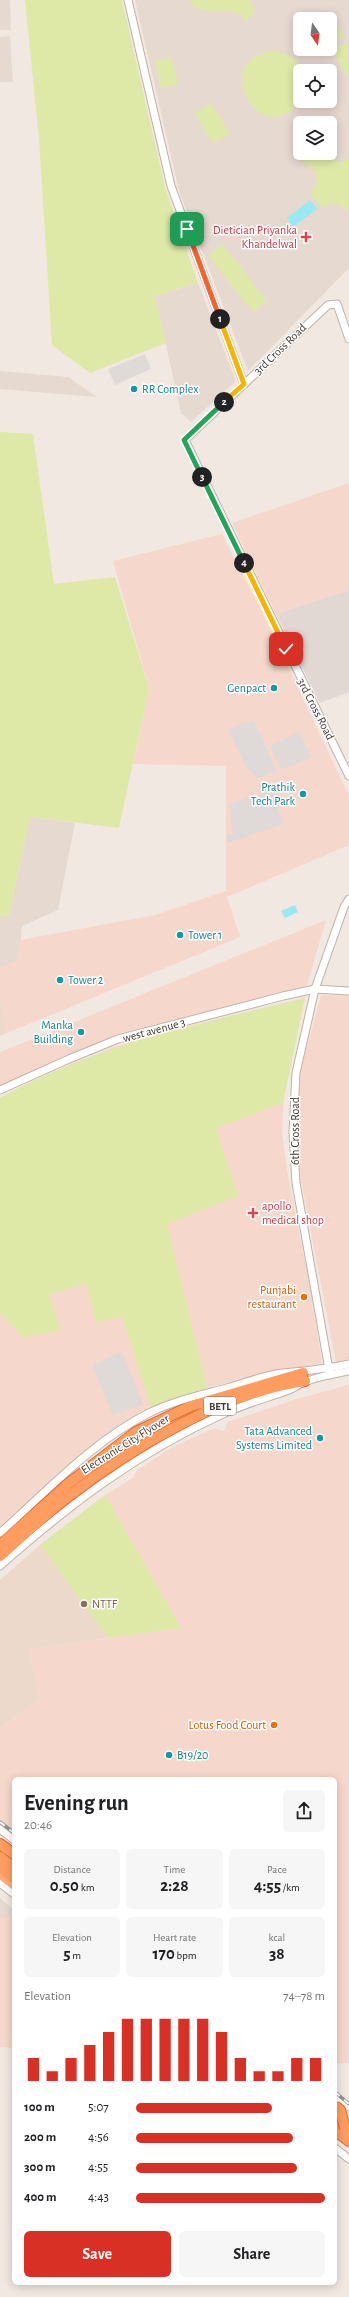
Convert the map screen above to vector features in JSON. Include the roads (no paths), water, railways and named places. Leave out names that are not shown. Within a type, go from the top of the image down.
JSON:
[{"type":"highway","name":"Electronic City Flyover","points":[[0,1556],[69,1496],[140,1447],[198,1416],[228,1403],[288,1384],[304,1377]]},
{"type":"highway","name":"Electronic City Flyover","points":[[0,1545],[68,1484],[136,1432],[191,1406],[304,1377]]},
{"type":"highway","points":[[0,1844],[12,1853]]},
{"type":"highway","points":[[0,1849],[12,1858]]},
{"type":"highway","points":[[0,1856],[12,1866]]},
{"type":"highway","points":[[0,1866],[12,1876]]},
{"type":"highway","points":[[0,1874],[12,1883]]},
{"type":"highway","points":[[337,2108],[340,2110],[349,2141]]},
{"type":"highway","points":[[337,2118],[345,2129]]},
{"type":"highway","points":[[337,2122],[345,2129]]},
{"type":"highway","points":[[337,2137],[349,2146]]},
{"type":"street","points":[[128,0],[171,186],[244,384]]},
{"type":"street","name":"3rd Cross Road","points":[[349,339],[337,304],[328,304],[184,440],[349,776]]},
{"type":"street","name":"6th Cross Road","points":[[330,1372],[296,1182],[293,1132],[296,1073],[315,989],[344,907],[349,899]]},
{"type":"street","name":"west avenue 3","points":[[0,1090],[69,1058],[118,1039],[315,989],[349,991]]},
{"type":"street","points":[[330,1372],[349,1364]]},
{"type":"street","points":[[0,1533],[91,1452],[121,1430],[149,1413],[187,1399],[282,1373],[304,1377],[330,1372],[349,1371]]},
{"type":"street","points":[[0,1566],[53,1519],[129,1464],[224,1413],[290,1390],[304,1377]]},
{"type":"street","points":[[0,1829],[12,1838]]},
{"type":"street","points":[[0,1883],[12,1892]]},
{"type":"street","points":[[337,2098],[349,2107]]},
{"type":"street","points":[[337,2150],[349,2159]]},
{"type":"water","points":[[310,200],[317,209],[293,227],[287,218]]},
{"type":"water","points":[[295,905],[298,912],[285,918],[281,911]]},
{"type":"railway","points":[[0,1822],[12,1831]]},
{"type":"railway","points":[[337,2094],[349,2104]]},
{"type":"place","name":"Dietician Priyanka Khandelwal","points":[[306,237]]},
{"type":"place","name":"RR Complex","points":[[134,389]]},
{"type":"place","name":"Genpact","points":[[274,688]]},
{"type":"place","name":"Prathik Tech Park","points":[[303,794]]},
{"type":"place","name":"Tower 1","points":[[180,935]]},
{"type":"place","name":"Tower 2","points":[[60,980]]},
{"type":"place","name":"Manka Building","points":[[81,1032]]},
{"type":"place","name":"apollo medical shop","points":[[253,1213]]},
{"type":"place","name":"Punjabi restaurant","points":[[304,1297]]},
{"type":"place","name":"Tata Advanced Systems Limited","points":[[320,1438]]},
{"type":"place","name":"NTTF","points":[[84,1604]]},
{"type":"place","name":"Lotus Food Court","points":[[274,1725]]},
{"type":"place","name":"B19/20","points":[[169,1755]]}]
